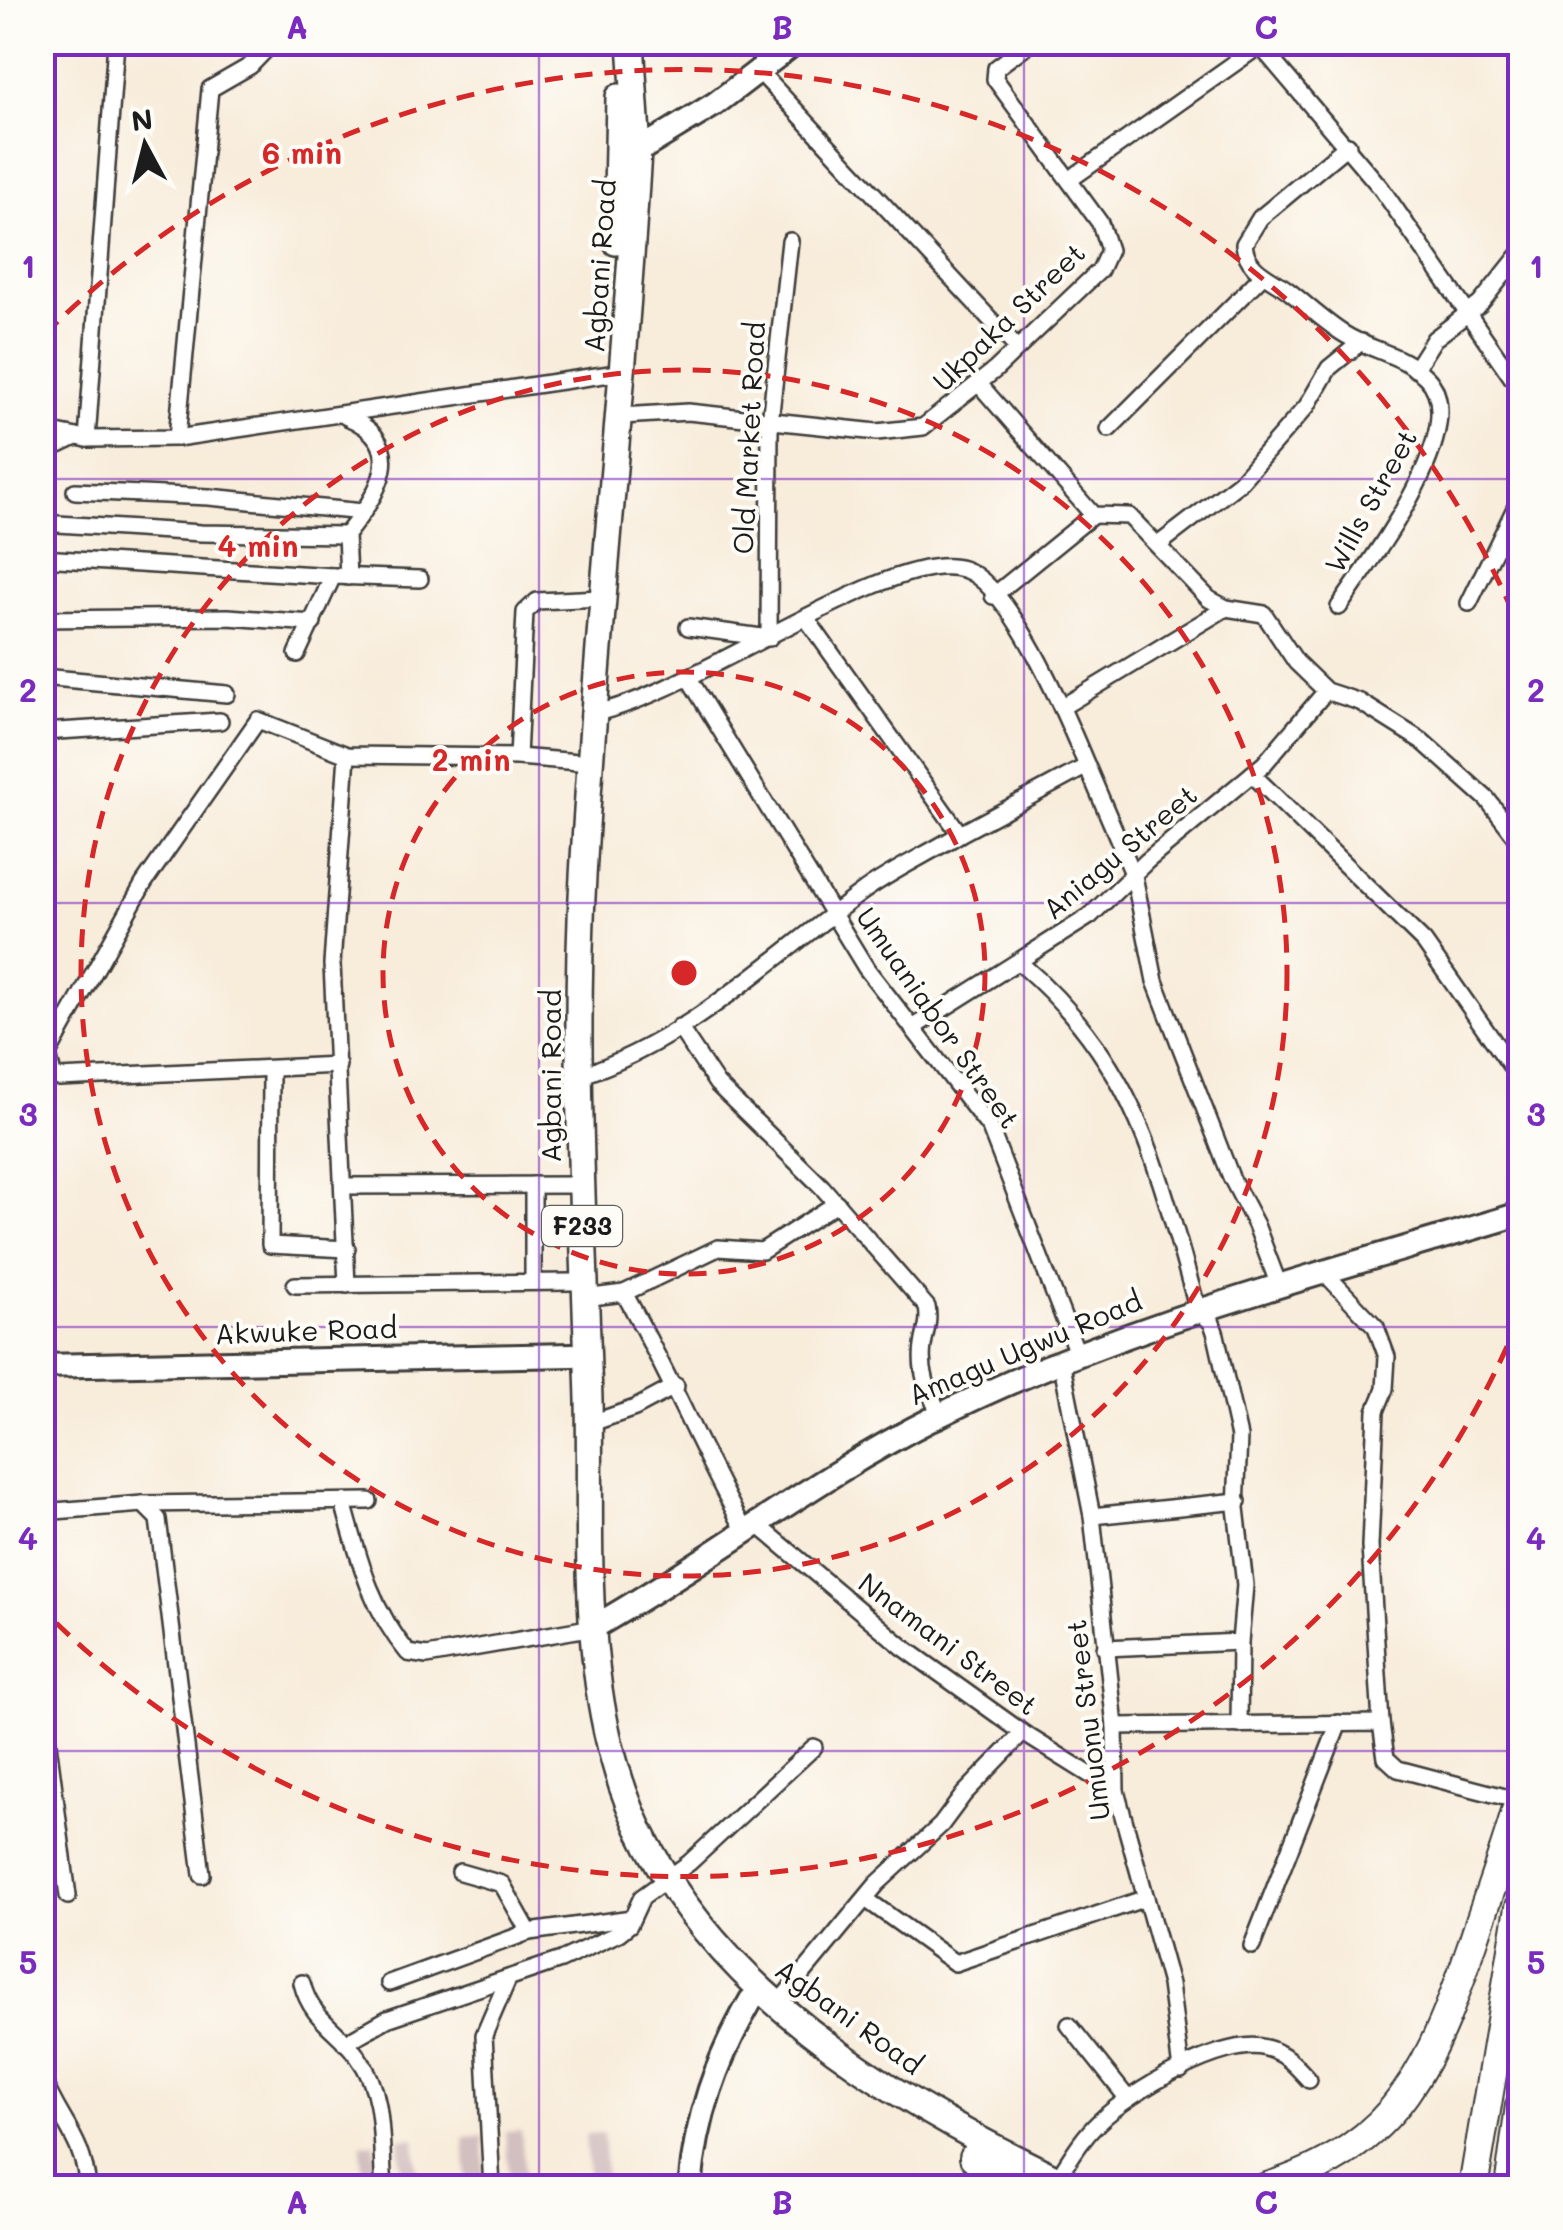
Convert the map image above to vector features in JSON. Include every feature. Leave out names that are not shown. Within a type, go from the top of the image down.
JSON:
[{"type":"highway","points":[[1264,2188],[1309,2173],[1341,2155],[1402,2101],[1421,2073],[1442,2032],[1520,1799]]},
{"type":"highway","points":[[1473,2188],[1520,1907]]},
{"type":"highway","points":[[1509,2188],[1520,2106]]},
{"type":"highway","points":[[974,2157],[1012,2188]]},
{"type":"main road","name":"Agbani Road","points":[[618,42],[628,151]]},
{"type":"main road","name":"Agbani Road","points":[[630,42],[617,376],[596,596],[570,978],[587,1629],[600,1770],[634,1854],[660,1882],[704,1953],[974,2157],[1066,2186]]},
{"type":"main road","name":"Agbani Road","points":[[596,596],[621,416],[617,376]]},
{"type":"main road","name":"Agbani Road","points":[[576,1184],[585,762]]},
{"type":"main road","name":"Agbani Road","points":[[580,1356],[589,1424],[587,1629]]},
{"type":"main road","name":"Agbani Road","points":[[762,1998],[972,2137],[1066,2186]]},
{"type":"street","points":[[82,438],[116,42]]},
{"type":"street","points":[[177,438],[210,89],[250,66],[272,42]]},
{"type":"street","points":[[628,151],[796,42]]},
{"type":"street","name":"Ukpaka Street","points":[[621,416],[673,412],[877,432],[910,430],[934,422],[979,384],[1107,258],[1108,235],[995,78],[996,68],[1031,42]]},
{"type":"street","points":[[1069,180],[1258,44],[1348,145],[1520,389]]},
{"type":"street","points":[[758,70],[1017,348]]},
{"type":"street","points":[[1348,145],[1253,227],[1245,251],[1262,276],[1361,342],[1415,368],[1434,340],[1467,314],[1520,254]]},
{"type":"street","name":"Old Market Road","points":[[769,638],[770,422],[790,241]]},
{"type":"street","points":[[1109,429],[1262,276]]},
{"type":"street","points":[[1158,545],[1239,483],[1306,406],[1329,368],[1361,342]]},
{"type":"street","name":"Wills Street","points":[[1338,608],[1404,505],[1437,438],[1437,396],[1428,379],[1415,368]]},
{"type":"street","points":[[42,430],[82,438],[177,438],[617,376]]},
{"type":"street","points":[[979,384],[1093,515]]},
{"type":"street","points":[[297,654],[340,576],[346,535],[380,486],[385,464],[379,442],[365,424],[345,416]]},
{"type":"street","points":[[42,453],[82,438]]},
{"type":"street","points":[[75,491],[209,497],[364,512]]},
{"type":"street","points":[[1469,603],[1519,500]]},
{"type":"street","points":[[993,596],[1093,515],[1130,516],[1209,599],[1226,608],[1270,618],[1296,662],[1326,691],[1360,702],[1422,741],[1487,799],[1520,842]]},
{"type":"street","points":[[42,523],[202,533],[346,535]]},
{"type":"street","points":[[42,558],[420,579]]},
{"type":"street","points":[[588,715],[690,680],[879,583],[932,569],[963,568],[993,596],[1030,644],[1062,707],[1134,876],[1155,981],[1231,1177],[1256,1225],[1278,1284]]},
{"type":"street","points":[[518,757],[525,612],[537,601],[596,596]]},
{"type":"street","points":[[1062,707],[1226,608]]},
{"type":"street","points":[[42,619],[228,617],[313,623]]},
{"type":"street","points":[[806,618],[960,834]]},
{"type":"street","points":[[688,628],[769,638]]},
{"type":"street","points":[[42,677],[227,694]]},
{"type":"street","name":"Umuaniabor Street","points":[[690,680],[866,968],[1000,1146],[1069,1356]]},
{"type":"street","name":"Aniagu Street","points":[[914,1027],[1090,916],[1252,774],[1326,691]]},
{"type":"street","points":[[338,1065],[58,1078],[53,1075],[48,1054],[144,882],[252,724],[263,720],[347,754],[585,762]]},
{"type":"street","points":[[42,732],[220,721]]},
{"type":"street","points":[[347,754],[332,964],[348,1285]]},
{"type":"street","points":[[579,1076],[617,1064],[679,1028],[862,892],[1087,766]]},
{"type":"street","points":[[1252,774],[1424,942],[1520,1079]]},
{"type":"street","points":[[1020,963],[1093,1036],[1132,1103],[1157,1168],[1198,1310],[1212,1323],[1240,1437],[1238,1500],[1244,1584],[1239,1725]]},
{"type":"street","points":[[679,1028],[717,1084],[837,1204],[927,1307],[930,1320],[922,1364],[940,1415]]},
{"type":"street","points":[[272,1071],[270,1245],[346,1248]]},
{"type":"street","points":[[344,1186],[576,1184]]},
{"type":"street","points":[[533,1185],[534,1282]]},
{"type":"street","points":[[295,1286],[534,1282],[578,1290],[624,1292],[718,1248],[762,1251],[837,1204]]},
{"type":"street","name":"Amagu Ugwu Road","points":[[587,1629],[890,1440],[1069,1356],[1278,1284],[1520,1214]]},
{"type":"street","points":[[1324,1271],[1376,1327],[1387,1357],[1385,1390],[1376,1411],[1370,1546],[1386,1758],[1398,1769],[1520,1799]]},
{"type":"street","name":"Nnamani Street","points":[[624,1292],[676,1386],[709,1467],[752,1528],[903,1647],[1023,1733],[1116,1791]]},
{"type":"street","name":"Akwuke Road","points":[[42,1366],[580,1356]]},
{"type":"street","name":"Umuonu Street","points":[[1069,1356],[1092,1516],[1115,1726],[1116,1791],[1170,1984],[1181,2070]]},
{"type":"street","points":[[589,1424],[635,1408],[676,1386]]},
{"type":"street","points":[[1092,1516],[1238,1500]]},
{"type":"street","points":[[42,1512],[142,1504],[369,1501]]},
{"type":"street","points":[[343,1502],[367,1590],[385,1625],[408,1653],[427,1656],[587,1629]]},
{"type":"street","points":[[142,1504],[158,1519],[202,1875]]},
{"type":"street","points":[[1105,1648],[1240,1642]]},
{"type":"street","points":[[42,1698],[68,1896]]},
{"type":"street","points":[[1252,1946],[1339,1723]]},
{"type":"street","points":[[1115,1726],[1381,1723]]},
{"type":"street","points":[[690,2188],[701,2108],[717,2060],[762,1998],[866,1900],[1023,1733]]},
{"type":"street","points":[[346,2043],[387,2019],[508,1979],[624,1930],[640,1899],[689,1863],[814,1748]]},
{"type":"street","points":[[460,1872],[502,1884],[529,1932]]},
{"type":"street","points":[[866,1900],[955,1963],[1146,1898]]},
{"type":"street","points":[[389,1983],[529,1932],[632,1918]]},
{"type":"street","points":[[492,2188],[484,2036],[508,1979]]},
{"type":"street","points":[[302,1983],[313,2012],[346,2043],[374,2084],[384,2188]]},
{"type":"street","points":[[1069,2026],[1128,2099]]},
{"type":"street","points":[[1066,2186],[1083,2138],[1128,2099],[1181,2070],[1228,2050],[1251,2046],[1289,2058],[1309,2080]]},
{"type":"street","points":[[44,2085],[49,2112],[74,2129],[88,2188]]},
{"type":"shaded area","points":[[521,2131],[526,2187],[510,2187],[505,2132]]},
{"type":"shaded area","points":[[603,2133],[607,2187],[589,2187],[585,2134]]},
{"type":"shaded area","points":[[483,2136],[485,2187],[467,2187],[464,2137]]},
{"type":"shaded area","points":[[415,2138],[419,2187],[403,2187],[399,2139]]},
{"type":"shaded area","points":[[375,2143],[378,2187],[363,2187],[361,2144]]}]
